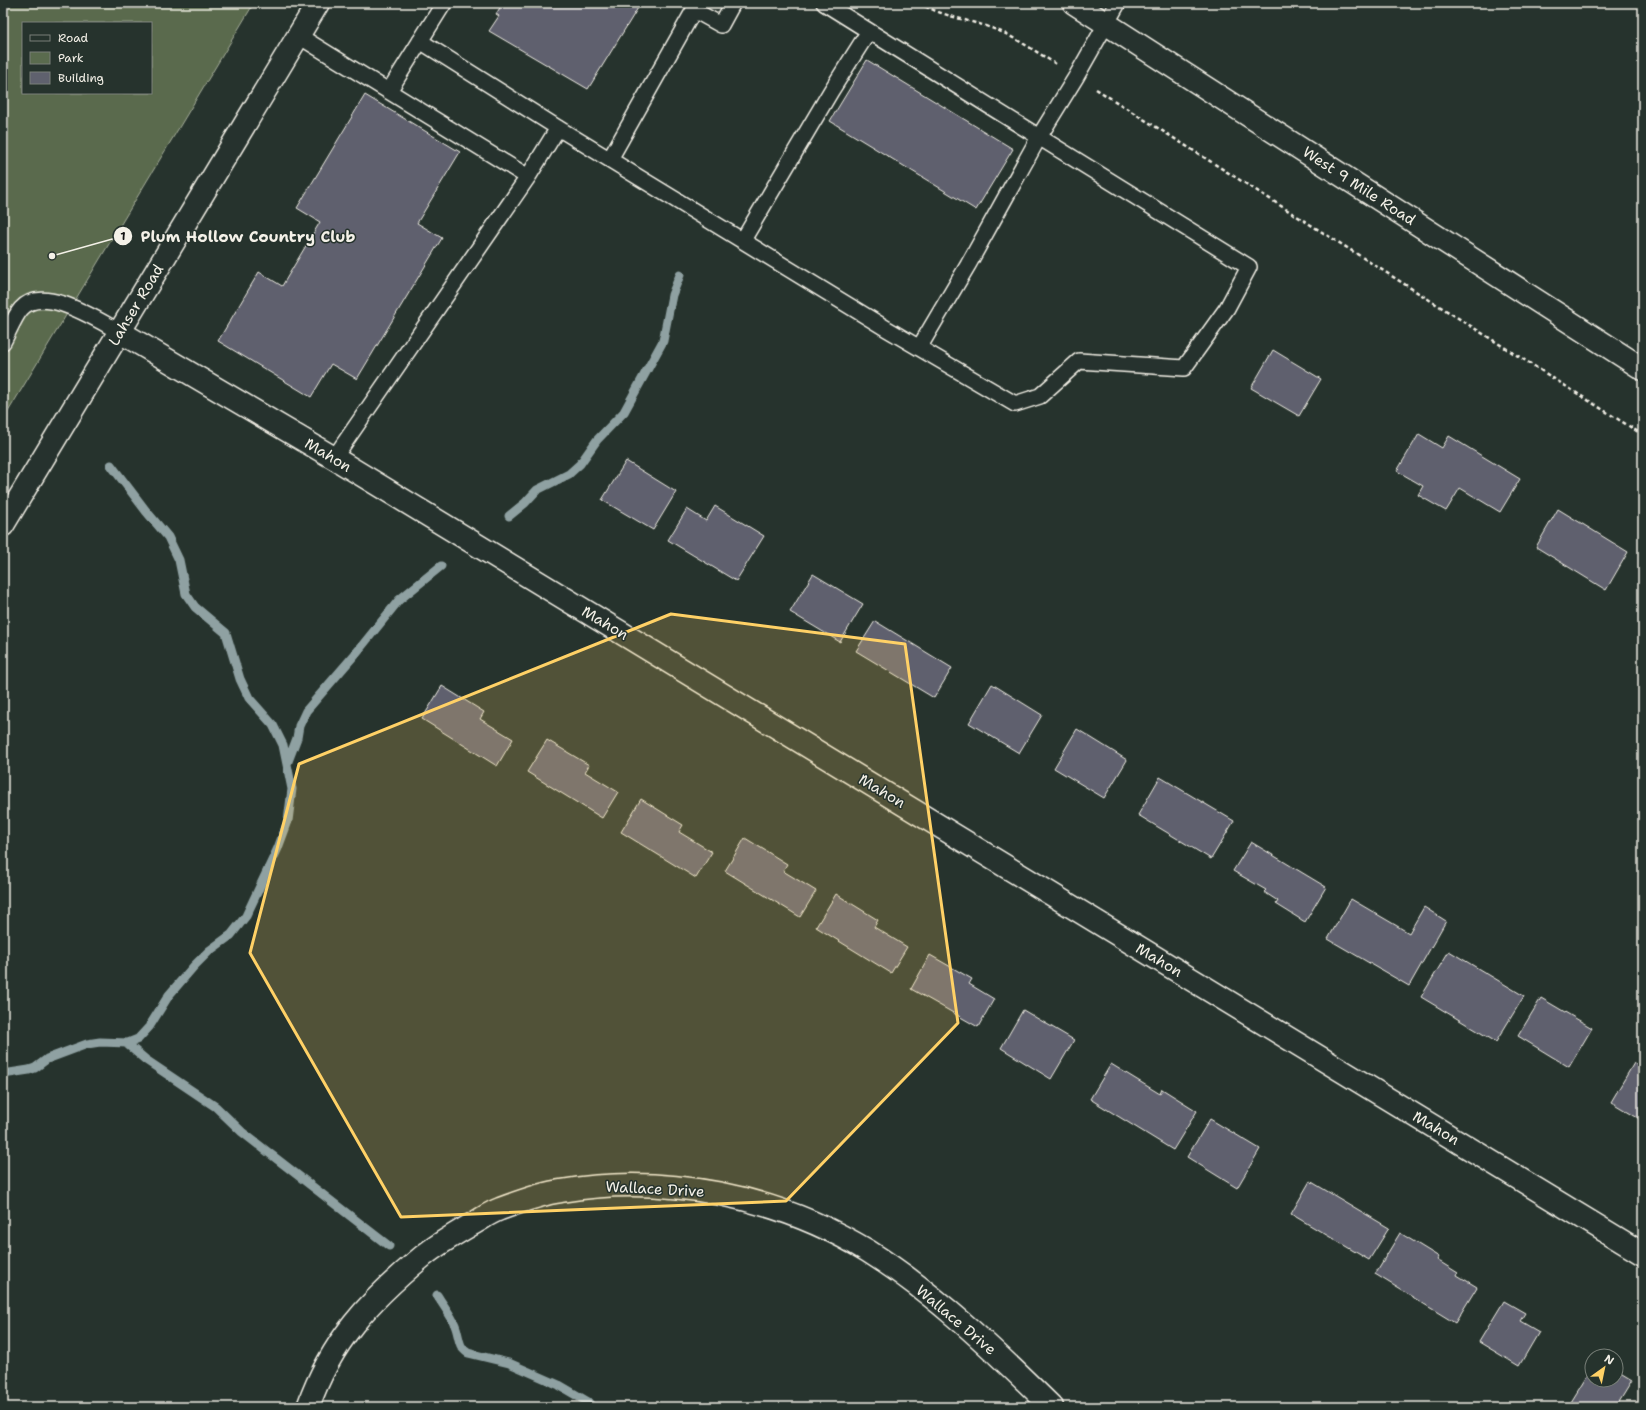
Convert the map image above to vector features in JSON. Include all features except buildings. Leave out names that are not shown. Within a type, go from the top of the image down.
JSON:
[{"type":"street","name":"Lahser Road","points":[[3,525],[318,3]]},
{"type":"street","name":"West 9 Mile Road","points":[[1074,3],[1643,368]]},
{"type":"street","name":"Mahon","points":[[120,332],[334,458],[1643,1254]]},
{"type":"street","name":"Wallace Drive","points":[[308,1407],[325,1366],[346,1332],[373,1301],[399,1276],[441,1242],[498,1210],[558,1191],[603,1186],[643,1185],[687,1188],[733,1196],[788,1214],[826,1230],[867,1251],[920,1289],[961,1322],[1052,1407]]},
{"type":"lane","points":[[389,91],[444,3]]},
{"type":"lane","points":[[610,159],[694,10],[721,25],[733,3]]},
{"type":"lane","points":[[420,41],[558,128],[919,348],[1015,404],[1040,396],[1078,361],[1184,368],[1227,308],[1249,267],[824,3]]},
{"type":"lane","points":[[919,348],[968,265],[1039,137],[1076,77],[1118,3]]},
{"type":"lane","points":[[743,240],[827,97],[869,31]]},
{"type":"lane","points":[[299,36],[528,177]]},
{"type":"lane","points":[[334,458],[528,177],[558,128]]},
{"type":"lane","points":[[3,342],[21,309],[34,301],[68,305],[120,332]]},
{"type":"path","points":[[919,3],[946,15],[986,26],[1009,35],[1059,66]]},
{"type":"path","points":[[1090,86],[1643,435]]},
{"type":"highlighted area","points":[[671,614],[905,644],[958,1023],[786,1201],[401,1217],[250,953],[299,764]]},
{"type":"green space","points":[[3,3],[254,3],[3,420]]},
{"type":"waterway","points":[[509,516],[525,503],[537,490],[569,474],[580,464],[597,440],[624,412],[663,341],[672,295],[680,275]]},
{"type":"waterway","points":[[3,1074],[35,1068],[47,1059],[87,1044],[100,1042],[128,1043],[138,1039],[149,1027],[169,995],[194,966],[209,951],[231,935],[246,916],[278,848],[288,821],[292,789],[283,745],[273,725],[249,698],[240,679],[226,633],[195,607],[186,594],[179,560],[168,537],[111,465]]},
{"type":"waterway","points":[[287,764],[297,738],[299,726],[306,711],[357,652],[399,600],[441,566]]},
{"type":"waterway","points":[[126,1043],[146,1060],[216,1107],[242,1132],[389,1246]]},
{"type":"waterway","points":[[437,1295],[457,1329],[459,1341],[462,1347],[468,1353],[509,1363],[559,1385],[588,1402],[592,1407]]},
{"type":"place","name":"Plum Hollow Country Club","points":[[52,256]]}]
